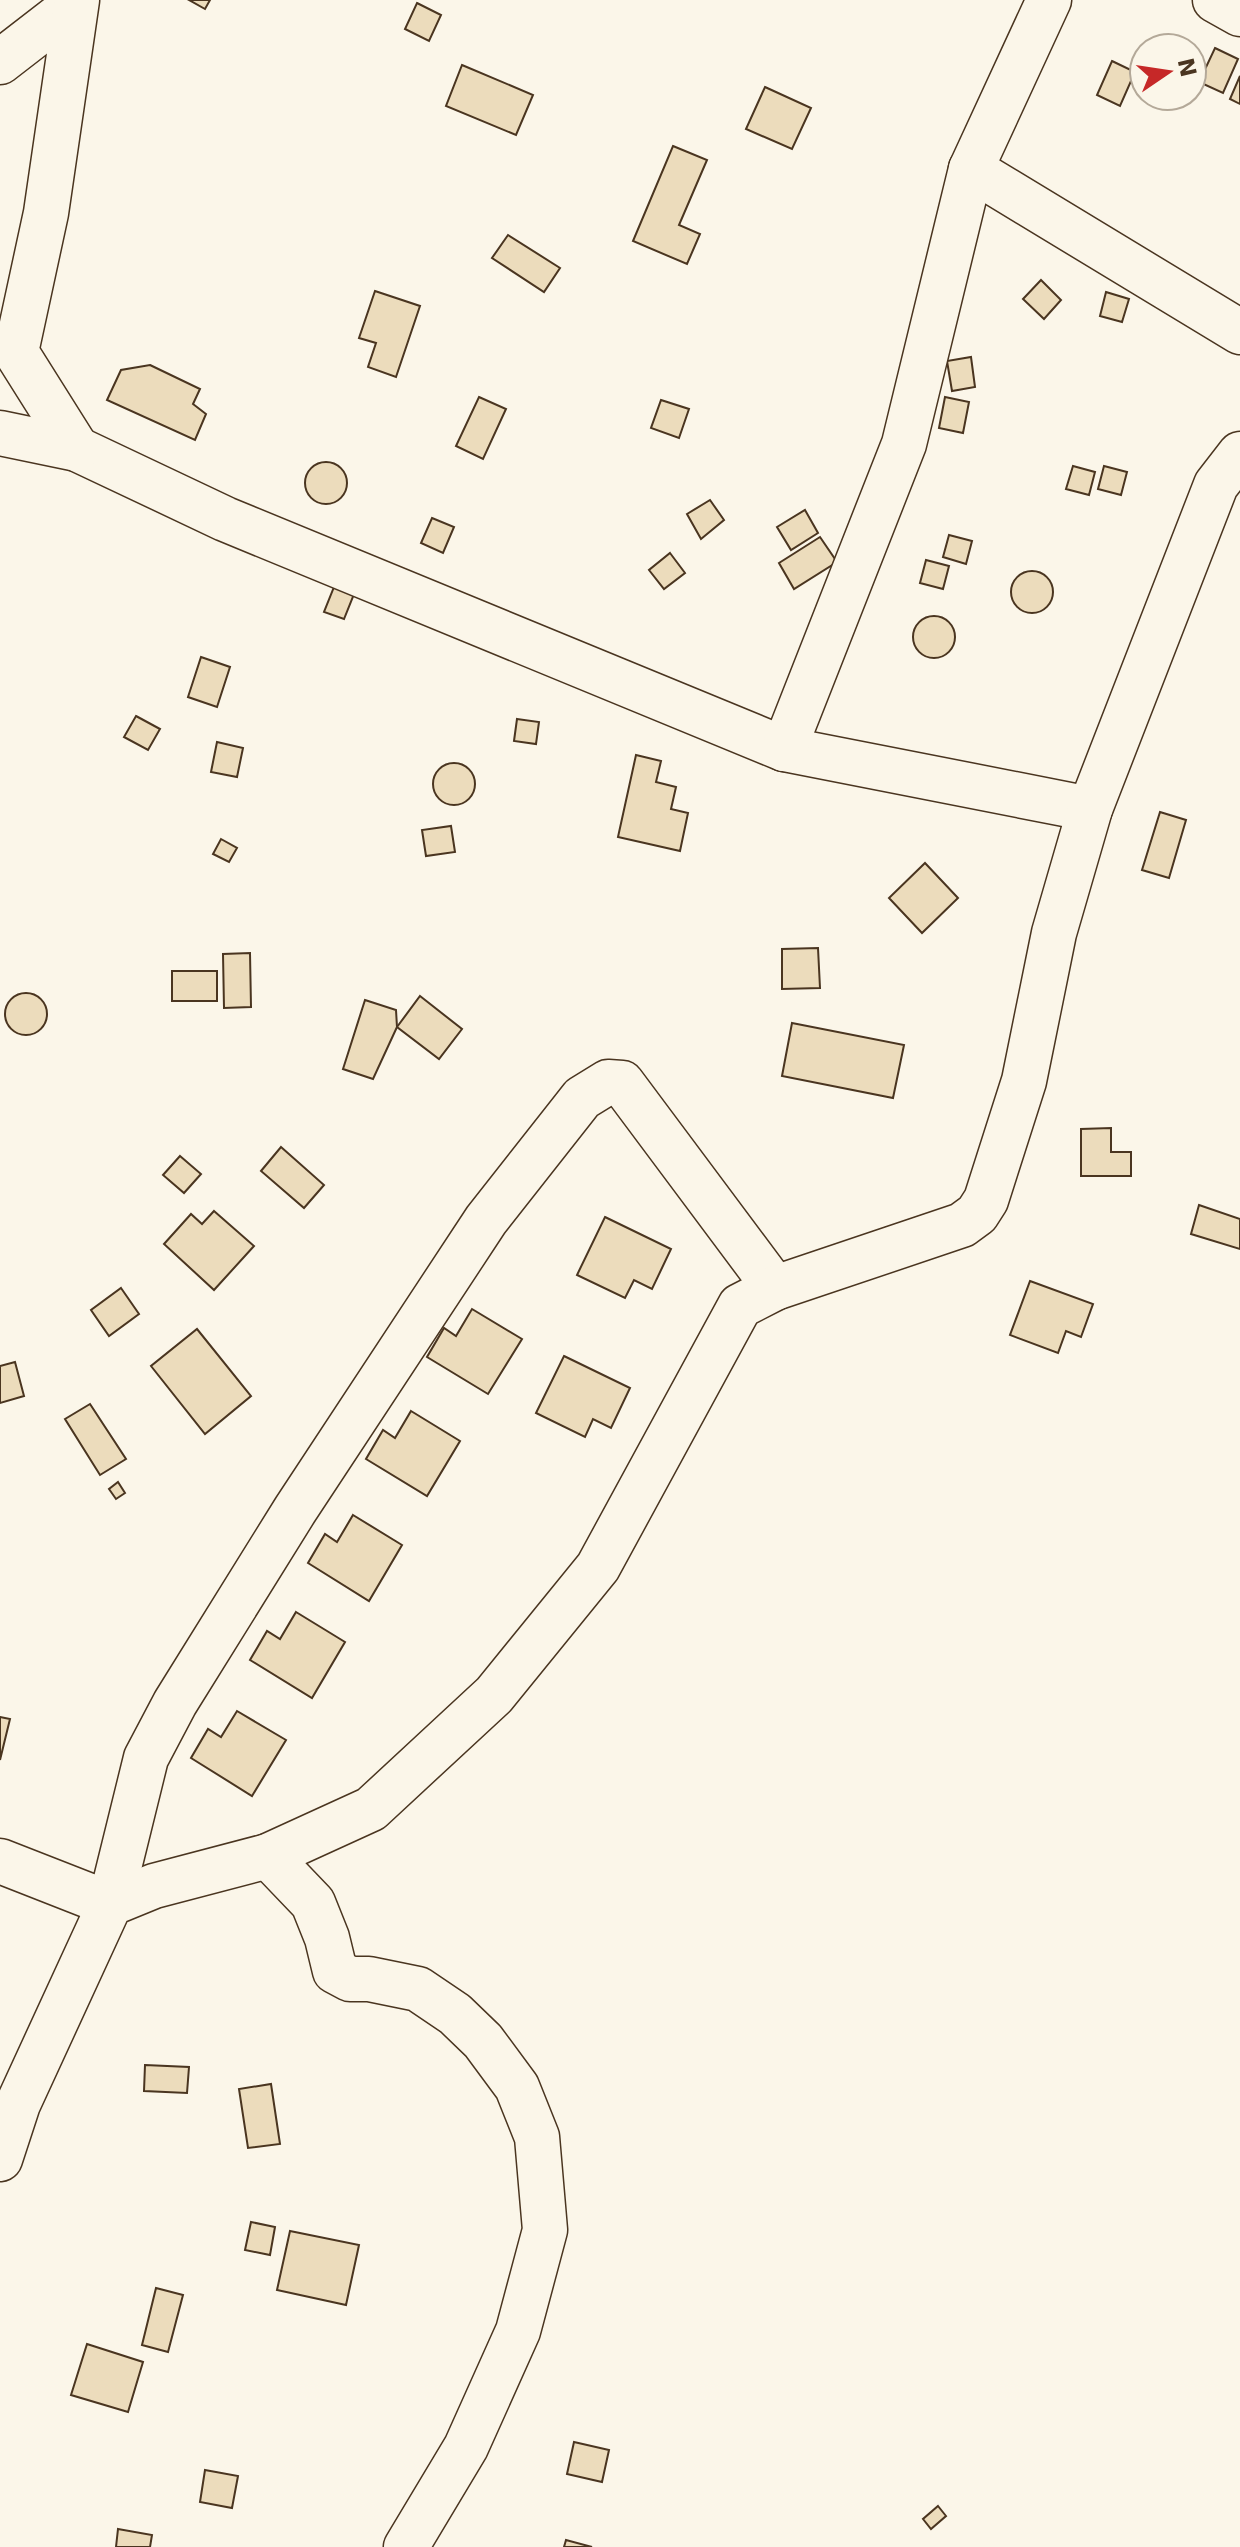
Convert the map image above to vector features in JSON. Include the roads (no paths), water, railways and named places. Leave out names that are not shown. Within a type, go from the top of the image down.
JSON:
[{"type":"street","points":[[784,749],[904,444],[971,169],[1049,0]]},
{"type":"street","points":[[1215,0],[1240,14]]},
{"type":"street","points":[[0,62],[76,2]]},
{"type":"street","points":[[76,2],[46,213],[8,362],[77,449]]},
{"type":"street","points":[[971,169],[1240,332]]},
{"type":"street","points":[[0,433],[77,449],[225,519],[784,749],[1090,809]]},
{"type":"street","points":[[0,1861],[110,1904],[154,1886],[268,1856],[371,1809],[494,1695],[598,1567],[740,1306],[775,1288],[962,1225],[977,1214],[986,1200],[1024,1081],[1054,933],[1090,809],[1216,485],[1240,454]]},
{"type":"street","points":[[0,2159],[18,2104],[110,1904],[146,1758],[175,1703],[295,1510],[477,1233],[582,1098],[608,1082],[622,1083],[775,1288]]},
{"type":"street","points":[[268,1856],[313,1903],[327,1938],[335,1971],[350,1979],[369,1979],[418,1989],[455,2014],[483,2041],[517,2087],[537,2137],[545,2230],[518,2331],[466,2447],[406,2547]]}]
